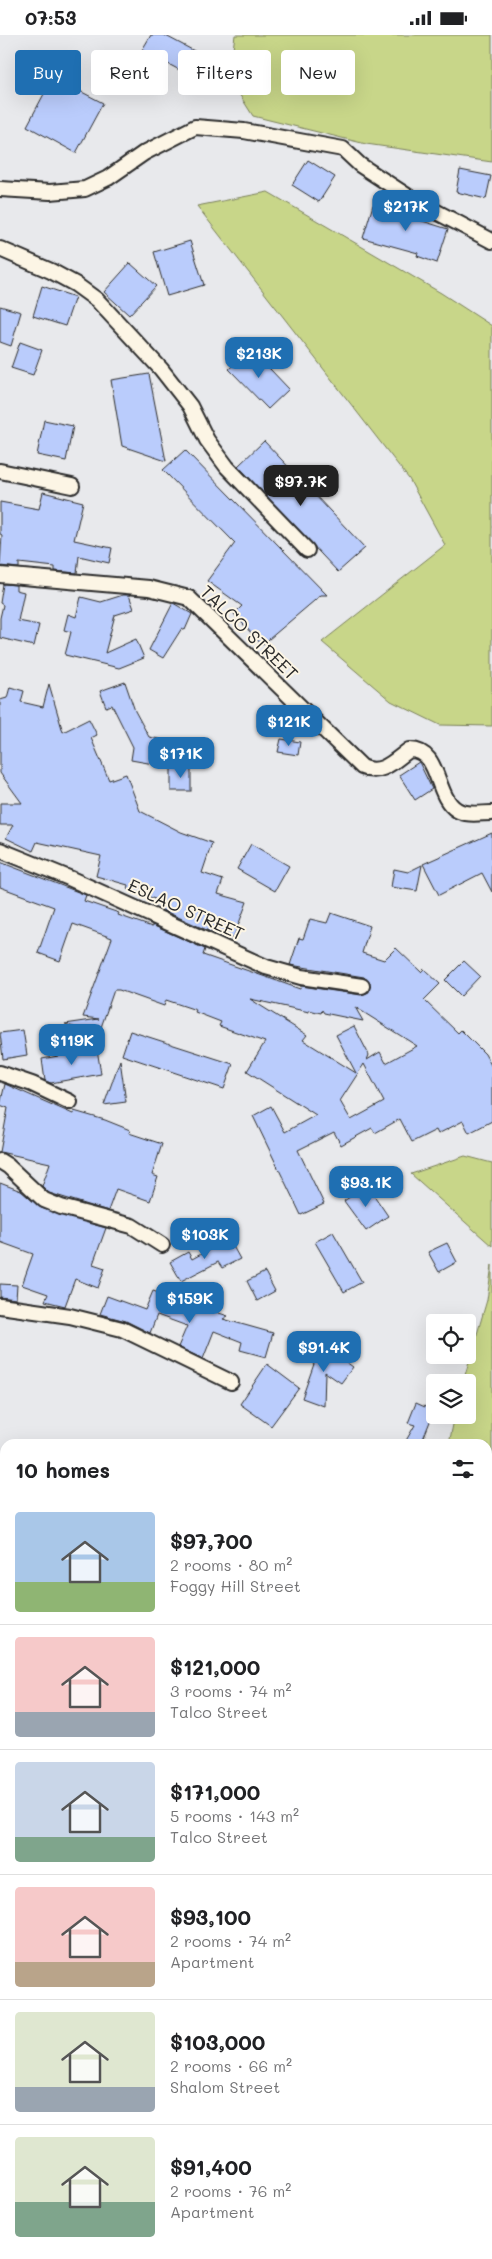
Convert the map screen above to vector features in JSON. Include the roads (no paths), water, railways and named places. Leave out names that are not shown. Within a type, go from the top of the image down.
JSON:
[{"type":"street","points":[[0,189],[58,192],[85,189],[108,178],[144,153],[195,127],[244,131],[343,149],[360,165],[412,199],[491,240]]},
{"type":"street","points":[[0,249],[51,271],[75,284],[97,300],[161,369],[190,406],[207,440],[227,467],[307,550]]},
{"type":"street","points":[[0,471],[72,486]]},
{"type":"street","name":"TALCO STREET","points":[[0,575],[149,588],[189,598],[362,767],[369,770],[380,770],[409,750],[420,751],[425,754],[435,771],[446,800],[457,810],[474,814],[492,813]]},
{"type":"street","name":"ESLAO STREET","points":[[0,850],[69,878],[266,967],[301,977],[362,986]]},
{"type":"street","points":[[0,1073],[32,1084],[70,1102]]},
{"type":"street","points":[[0,1161],[8,1166],[44,1200],[61,1207],[132,1226],[162,1245]]},
{"type":"street","points":[[0,1306],[70,1316],[122,1329],[231,1381]]}]
